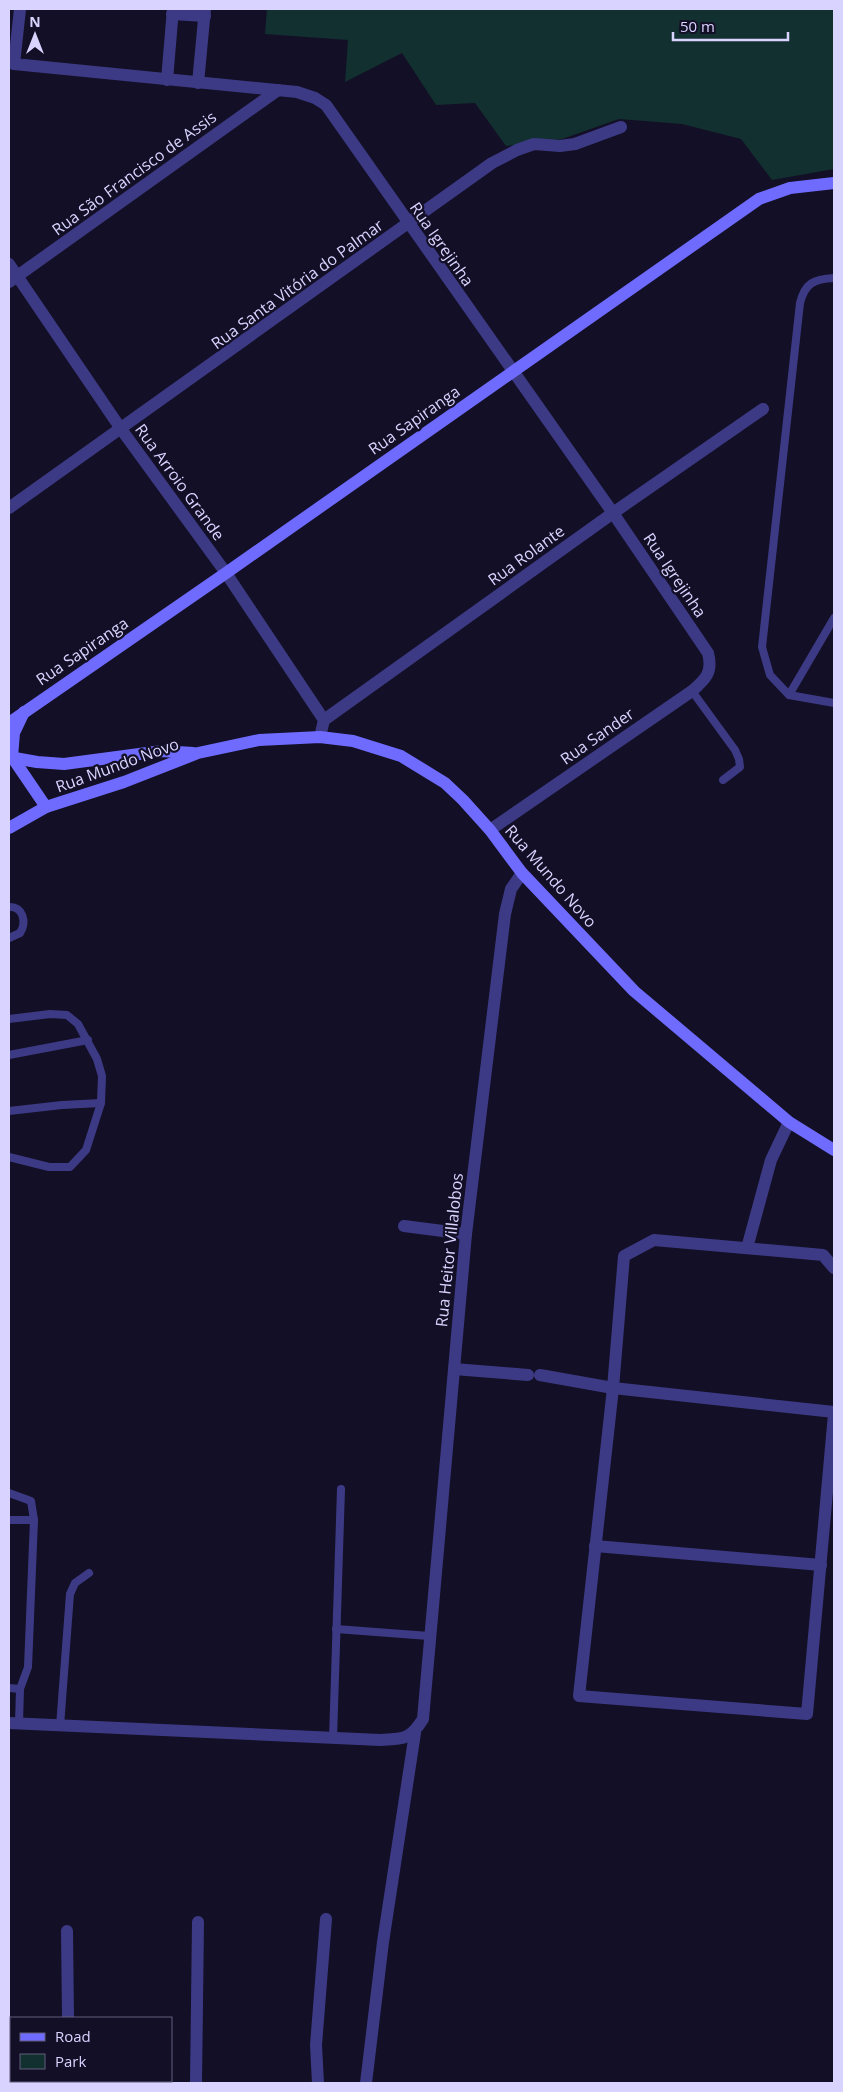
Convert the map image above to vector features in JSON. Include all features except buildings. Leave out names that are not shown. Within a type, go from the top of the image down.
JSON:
[{"type":"main road","name":"Rua Sapiranga","points":[[9,723],[759,199],[790,188],[834,183]]},
{"type":"main road","points":[[24,711],[14,733],[10,757],[46,807]]},
{"type":"main road","name":"Rua Mundo Novo","points":[[9,828],[46,807],[124,782],[198,753],[259,740],[320,737],[353,741],[401,756],[445,783],[490,830],[522,872],[634,991],[789,1122],[834,1150]]},
{"type":"main road","name":"Rua Mundo Novo","points":[[10,757],[64,764],[162,751],[198,753]]},
{"type":"street","points":[[11,66],[20,9]]},
{"type":"street","points":[[167,80],[173,11],[205,13],[198,83]]},
{"type":"street","name":"Rua Igrejinha","points":[[11,66],[297,92],[315,98],[326,105],[613,513],[708,653],[710,661]]},
{"type":"street","name":"Rua São Francisco de Assis","points":[[13,279],[278,90]]},
{"type":"street","name":"Rua Santa Vitória do Palmar","points":[[9,508],[492,163],[517,150],[534,144],[560,146],[575,144],[621,127]]},
{"type":"street","name":"Rua Arroio Grande","points":[[9,264],[13,279],[226,573],[324,720]]},
{"type":"street","name":"Rua Rolante","points":[[324,720],[613,513],[763,409]]},
{"type":"street","name":"Rua Sander","points":[[490,830],[692,691],[707,678],[710,671],[710,661]]},
{"type":"street","points":[[320,737],[324,720]]},
{"type":"street","name":"Rua Heitor Villalobos","points":[[366,2083],[383,1942],[415,1733],[423,1719],[466,1234],[505,914],[511,889],[522,872]]},
{"type":"street","points":[[747,1248],[771,1160],[789,1122]]},
{"type":"street","points":[[404,1226],[466,1234]]},
{"type":"street","points":[[454,1369],[534,1375],[613,1388],[834,1413],[808,1714],[579,1696],[594,1546],[613,1388],[624,1256],[654,1240],[823,1255],[834,1268]]},
{"type":"street","points":[[594,1546],[821,1565]]},
{"type":"street","points":[[14,1723],[332,1739],[403,1739],[415,1733]]},
{"type":"street","points":[[318,2083],[316,2045],[326,1919]]},
{"type":"street","points":[[196,2083],[198,1922]]},
{"type":"street","points":[[67,1931],[68,2017]]},
{"type":"lane","points":[[834,278],[810,282],[803,291],[762,647],[770,675],[789,695],[834,702]]},
{"type":"lane","points":[[789,695],[834,618]]},
{"type":"lane","points":[[692,691],[735,750],[739,759],[740,767],[723,780]]},
{"type":"lane","points":[[9,907],[19,910],[24,922],[20,932],[9,938]]},
{"type":"lane","points":[[9,1020],[50,1014],[67,1015],[78,1024],[88,1040],[102,1076],[101,1103],[86,1150],[70,1168],[49,1168],[9,1156]]},
{"type":"lane","points":[[9,1055],[88,1040]]},
{"type":"lane","points":[[9,1111],[101,1103]]},
{"type":"lane","points":[[332,1739],[341,1489]]},
{"type":"lane","points":[[9,1493],[31,1501],[34,1520],[28,1667],[20,1689],[14,1723]]},
{"type":"lane","points":[[9,1520],[34,1520]]},
{"type":"lane","points":[[60,1726],[70,1594],[75,1582],[89,1573]]},
{"type":"lane","points":[[336,1629],[429,1636]]},
{"type":"lane","points":[[9,1688],[20,1689]]},
{"type":"green space","points":[[267,9],[834,9],[834,169],[772,180],[741,139],[682,124],[619,119],[562,139],[506,146],[475,103],[436,105],[402,53],[345,82],[348,40],[265,34]]}]
